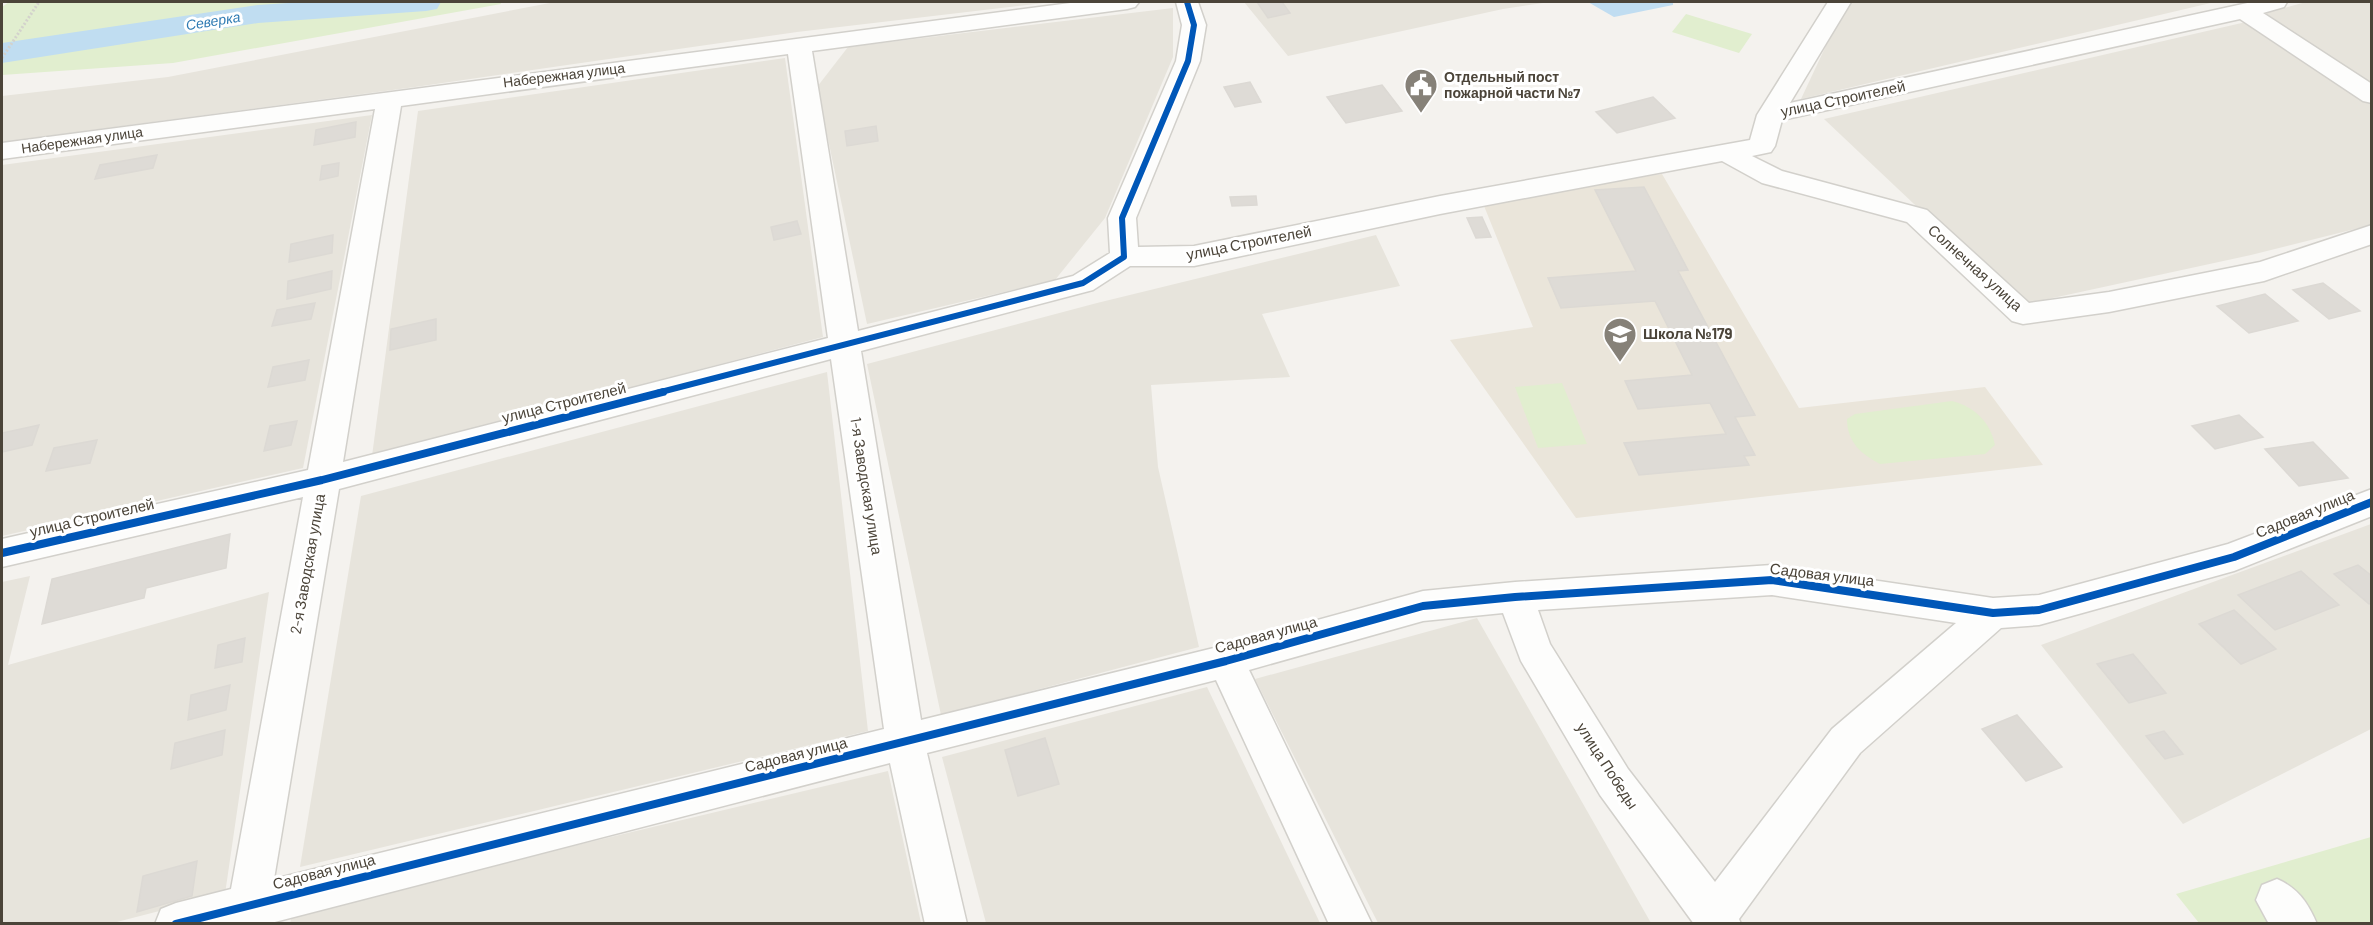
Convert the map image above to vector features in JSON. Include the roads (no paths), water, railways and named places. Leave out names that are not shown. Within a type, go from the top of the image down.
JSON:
[{"type":"street","name":"Набережная улица","points":[[2,151],[1127,2]]},
{"type":"street","points":[[1124,257],[1122,218],[1188,61],[1194,25],[1187,2]]},
{"type":"street","points":[[1770,115],[1791,70],[1839,2]]},
{"type":"street","name":"улица Строителей","points":[[2,553],[322,480],[1083,283],[1124,257],[1194,256],[1440,205],[1762,146],[1770,115],[2244,11],[2276,2]]},
{"type":"street","points":[[2244,11],[2372,96]]},
{"type":"street","name":"1-я Заводская улица","points":[[799,45],[905,742],[946,924]]},
{"type":"street","name":"2-я Заводская улица","points":[[248,914],[390,98]]},
{"type":"street","name":"Солнечная улица","points":[[1726,153],[1772,177],[1917,216],[2023,314],[2109,302],[2264,271],[2372,234]]},
{"type":"street","name":"Садовая улица","points":[[176,924],[248,914],[1227,660],[1423,606],[1515,597],[1772,580],[1993,613],[2039,609],[2234,557],[2372,502]]},
{"type":"street","name":"улица Победы","points":[[1515,597],[1534,650],[1614,782],[1718,920]]},
{"type":"street","points":[[1718,920],[1846,741],[1993,613]]},
{"type":"street","points":[[1227,660],[1351,924]]},
{"type":"water","points":[[1588,2],[1673,2],[1673,5],[1614,17]]},
{"type":"waterway","name":"Северка","points":[[2,53],[258,14],[426,2]]},
{"type":"place","name":"Отдельный пост пожарной части №7","points":[[1421,114]]},
{"type":"place","name":"Школа №179","points":[[1620,363]]}]
